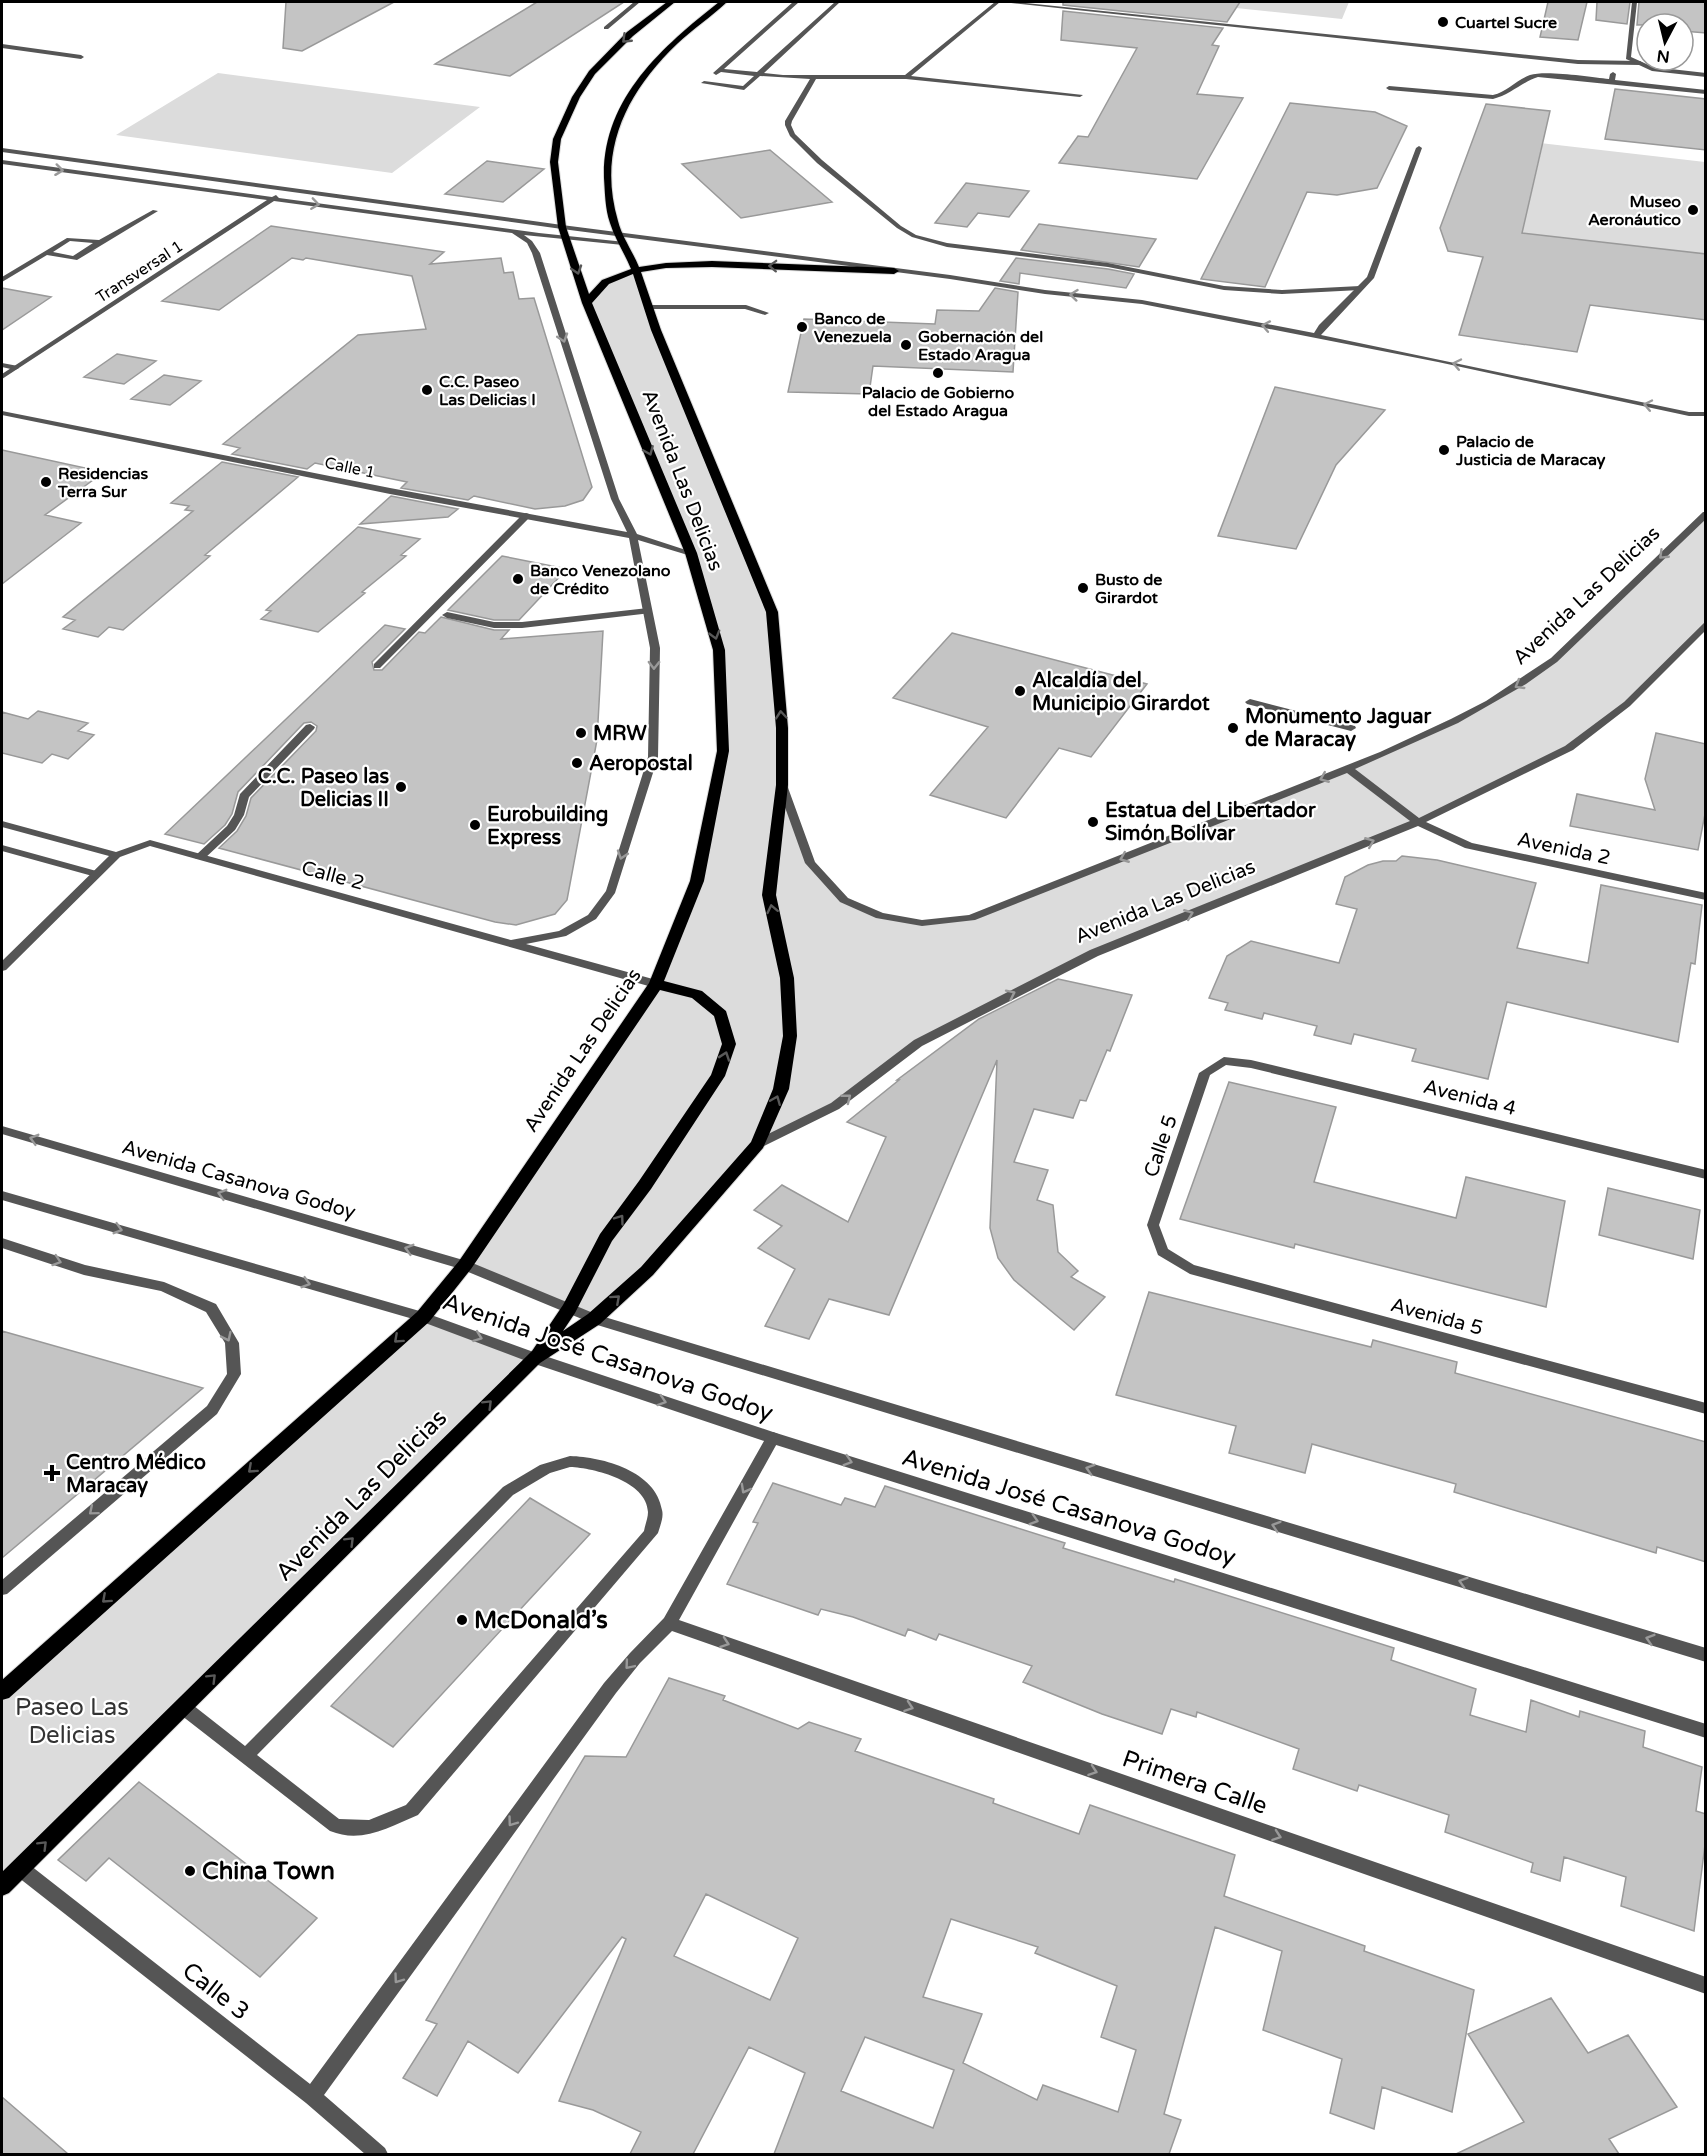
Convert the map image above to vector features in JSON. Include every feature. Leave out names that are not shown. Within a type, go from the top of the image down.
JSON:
[{"type":"main road","name":"Avenida Las Delicias","points":[[2,1692],[423,1317],[465,1265],[656,984],[697,881],[723,751],[719,650],[691,553],[588,303],[564,232],[554,162],[557,139],[576,97],[592,73],[630,34],[671,2]]},
{"type":"main road","name":"Avenida Las Delicias","points":[[2,1886],[534,1358],[594,1319],[647,1271],[758,1144],[781,1089],[790,1036],[787,978],[769,895],[782,785],[782,728],[773,620],[768,598],[669,362],[636,271],[613,221],[607,176],[608,148],[627,97],[646,69],[688,29],[723,2]]},
{"type":"main road","points":[[588,303],[596,289],[610,279],[636,271],[676,266],[727,265],[894,271]]},
{"type":"main road","points":[[534,1358],[569,1309],[606,1238],[645,1185],[718,1076],[729,1044],[721,1014],[697,994],[656,984]]},
{"type":"street","points":[[606,28],[637,2]]},
{"type":"street","points":[[796,2],[704,83],[744,88],[838,2]]},
{"type":"street","points":[[906,76],[998,2]]},
{"type":"street","points":[[1005,2],[1613,64],[1635,63]]},
{"type":"street","points":[[1634,2],[1628,57],[1635,60]]},
{"type":"street","points":[[2,46],[81,57]]},
{"type":"street","points":[[1612,81],[1613,64]]},
{"type":"street","points":[[718,70],[758,75],[814,77],[906,76],[1080,95]]},
{"type":"street","points":[[1679,72],[1706,75]]},
{"type":"street","points":[[1389,88],[1493,97],[1509,93],[1517,84],[1538,75],[1706,92]]},
{"type":"street","points":[[814,77],[790,116],[788,125],[790,131],[817,160],[899,227],[914,236],[946,246],[1108,265],[1224,288],[1282,292],[1360,288]]},
{"type":"street","points":[[1316,336],[1370,278],[1419,148]]},
{"type":"street","points":[[2,150],[292,189],[564,232],[1142,302],[1689,414],[1706,414]]},
{"type":"street","points":[[2,162],[513,231],[564,232],[621,239]]},
{"type":"street","name":"Transversal 1","points":[[2,377],[274,198],[292,189]]},
{"type":"street","points":[[46,253],[74,258],[155,211]]},
{"type":"street","points":[[512,943],[562,934],[592,917],[611,891],[653,757],[655,648],[633,536],[615,499],[536,252],[530,242],[513,231]]},
{"type":"street","points":[[2,280],[69,238],[100,242]]},
{"type":"street","points":[[650,307],[746,307],[765,313]]},
{"type":"street","points":[[2,365],[15,368]]},
{"type":"street","name":"Calle 1","points":[[2,413],[633,536],[691,553]]},
{"type":"street","name":"Avenida Las Delicias","points":[[782,785],[810,863],[844,900],[880,916],[922,923],[971,918],[1347,768],[1471,714],[1530,679],[1554,660],[1706,514]]},
{"type":"street","points":[[377,666],[526,516]]},
{"type":"street","points":[[447,615],[494,625],[522,625],[648,611]]},
{"type":"street","name":"Avenida Las Delicias","points":[[758,1144],[835,1106],[918,1043],[1094,953],[1418,822],[1569,748],[1627,704],[1706,624]]},
{"type":"street","points":[[1250,702],[1351,728]]},
{"type":"street","points":[[200,857],[231,828],[239,815],[244,796],[310,727]]},
{"type":"street","name":"Avenida 2","points":[[1347,768],[1418,822],[1469,846],[1706,897]]},
{"type":"street","points":[[2,824],[116,855]]},
{"type":"street","name":"Calle 2","points":[[116,855],[150,843],[656,984]]},
{"type":"street","points":[[2,848],[96,873]]},
{"type":"street","points":[[2,967],[116,855]]},
{"type":"street","name":"Avenida 4","points":[[1224,1061],[1251,1064],[1706,1175]]},
{"type":"street","name":"Calle 5","points":[[1163,1251],[1153,1225],[1205,1073],[1224,1061]]},
{"type":"street","name":"Avenida Casanova Godoy","points":[[2,1130],[465,1265]]},
{"type":"street","points":[[2,1196],[423,1317]]},
{"type":"street","points":[[2,1243],[84,1270],[164,1287],[211,1308],[232,1343],[234,1374],[212,1410],[2,1589]]},
{"type":"street","name":"Avenida 5","points":[[1163,1251],[1190,1269],[1706,1409]]},
{"type":"street","name":"Avenida José Casanova Godoy","points":[[465,1265],[594,1319],[1706,1655]]},
{"type":"street","name":"Avenida José Casanova Godoy","points":[[423,1317],[534,1358],[773,1438],[1706,1731]]},
{"type":"street","points":[[312,2097],[610,1688],[669,1623],[773,1438]]},
{"type":"street","points":[[183,1707],[246,1756],[336,1826],[369,1828],[412,1810],[651,1533],[655,1510],[645,1489],[607,1465],[560,1463],[524,1480],[508,1491],[246,1756]]},
{"type":"street","name":"Primera Calle","points":[[669,1623],[1706,1986]]},
{"type":"street","name":"Calle 3","points":[[20,1868],[312,2097],[380,2154]]},
{"type":"green space","points":[[1240,2],[1349,2],[1342,19],[1236,8]]},
{"type":"green space","points":[[218,73],[480,107],[392,173],[116,135]]},
{"type":"green space","points":[[1540,143],[1705,162],[1705,254],[1522,233],[1542,148]]},
{"type":"green space","points":[[636,271],[768,598],[782,785],[810,863],[844,900],[880,916],[922,923],[971,918],[1372,757],[1517,687],[1554,660],[1705,514],[1705,624],[1627,704],[1569,748],[1418,822],[1093,953],[918,1043],[835,1106],[758,1144],[594,1319],[465,1265],[656,984],[697,881],[723,751],[719,650],[691,553],[587,303],[596,289]]},
{"type":"green space","name":"Paseo Las Delicias","points":[[423,1317],[534,1358],[2,1886],[2,1692]]},
{"type":"building","points":[[286,2],[394,2],[302,51],[283,48]]},
{"type":"building","points":[[537,2],[624,2],[510,76],[435,64]]},
{"type":"building","points":[[1063,2],[1240,2],[1227,22],[1063,5]]},
{"type":"building","points":[[1548,2],[1587,2],[1578,40],[1540,37]]},
{"type":"building","points":[[1597,2],[1630,2],[1627,24],[1596,20]]},
{"type":"building","points":[[1639,2],[1706,2],[1706,33],[1695,32],[1695,12],[1638,12]]},
{"type":"building","points":[[1063,11],[1223,28],[1212,45],[1219,46],[1197,94],[1243,98],[1197,179],[1059,163],[1078,136],[1088,137],[1137,48],[1061,40]]},
{"type":"building","points":[[1615,89],[1706,99],[1706,150],[1605,139]]},
{"type":"building","points":[[1290,103],[1375,112],[1407,126],[1377,188],[1337,195],[1307,192],[1265,287],[1201,279]]},
{"type":"building","points":[[1486,104],[1550,111],[1522,233],[1706,254],[1706,320],[1590,305],[1577,352],[1459,335],[1483,257],[1448,251],[1440,228]]},
{"type":"building","points":[[770,150],[832,202],[741,218],[682,164]]},
{"type":"building","points":[[487,161],[544,169],[503,202],[445,194]]},
{"type":"building","points":[[966,183],[1029,191],[1009,217],[978,213],[967,227],[935,223]]},
{"type":"building","points":[[1039,224],[1156,239],[1139,267],[1021,250]]},
{"type":"building","name":"C.C. Paseo Las Delicias I","points":[[271,226],[444,252],[430,264],[501,258],[504,273],[513,272],[519,299],[534,298],[592,487],[583,500],[565,506],[535,509],[474,496],[468,500],[401,488],[407,482],[315,463],[307,469],[232,454],[240,448],[223,444],[358,335],[426,329],[412,276],[306,258],[303,260],[292,258],[219,310],[162,301]]},
{"type":"building","points":[[1016,258],[1134,274],[1126,288],[1020,273],[1019,284],[1000,281]]},
{"type":"building","points":[[2,288],[51,297],[2,330]]},
{"type":"building","name":"Gobernación del Estado Aragua","points":[[995,288],[1018,292],[1013,372],[873,366],[869,394],[788,392],[804,319],[935,324],[937,310],[979,311]]},
{"type":"building","points":[[117,354],[156,361],[124,384],[84,377]]},
{"type":"building","points":[[164,375],[201,381],[170,405],[131,399]]},
{"type":"building","points":[[1275,387],[1385,410],[1336,465],[1296,549],[1218,536]]},
{"type":"building","points":[[2,450],[90,469],[85,472],[100,475],[45,515],[81,523],[2,584]]},
{"type":"building","points":[[222,462],[298,477],[205,555],[210,556],[123,630],[109,627],[98,637],[63,629],[75,620],[63,617],[193,511],[185,510],[189,506],[171,503]]},
{"type":"building","points":[[391,496],[458,509],[448,517],[360,524]]},
{"type":"building","points":[[358,527],[420,539],[401,555],[406,556],[318,632],[261,619],[271,611],[266,610]]},
{"type":"building","name":"Banco Venezolano de Crédito","points":[[502,556],[567,569],[519,620],[494,620],[448,610]]},
{"type":"building","name":"C.C. Paseo las Delicias II","points":[[441,617],[494,630],[509,630],[501,639],[603,631],[597,740],[567,900],[555,914],[516,925],[495,922],[219,848],[237,831],[246,816],[251,798],[316,731],[317,726],[311,722],[304,723],[238,792],[232,814],[225,825],[204,844],[165,834],[385,625],[405,629],[372,662],[374,670],[382,670],[419,632],[425,633]]},
{"type":"building","name":"Alcaldía del Municipio Girardot","points":[[952,633],[1147,684],[1091,757],[1059,748],[1006,818],[930,795],[988,727],[893,698]]},
{"type":"building","points":[[38,711],[88,723],[78,731],[94,735],[68,759],[52,754],[42,763],[2,753],[2,712],[28,719]]},
{"type":"building","points":[[1656,733],[1706,744],[1706,809],[1698,850],[1570,826],[1577,794],[1655,810],[1645,779]]},
{"type":"building","points":[[1402,856],[1437,860],[1536,883],[1517,948],[1588,963],[1601,885],[1702,905],[1695,964],[1691,963],[1678,1042],[1507,1002],[1488,1079],[1412,1061],[1416,1049],[1354,1034],[1351,1044],[1314,1035],[1317,1026],[1264,1013],[1262,1019],[1225,1010],[1228,1003],[1209,998],[1227,956],[1251,941],[1339,963],[1357,909],[1336,904],[1345,877],[1368,865],[1383,861],[1396,861]]},
{"type":"building","points":[[1058,979],[1132,995],[1110,1051],[1107,1050],[1086,1101],[1080,1100],[1073,1118],[1034,1109],[1014,1162],[1048,1170],[1037,1200],[1053,1205],[1058,1252],[1078,1271],[1071,1277],[1105,1297],[1074,1330],[1014,1280],[998,1258],[990,1228],[997,1060],[889,1315],[829,1299],[809,1339],[765,1326],[795,1269],[758,1248],[782,1226],[754,1210],[782,1185],[848,1222],[886,1137],[847,1122],[899,1080],[897,1080],[979,1019]]},
{"type":"building","points":[[1229,1082],[1336,1107],[1314,1182],[1456,1218],[1466,1177],[1565,1201],[1546,1307],[1295,1244],[1294,1248],[1180,1219]]},
{"type":"building","points":[[1608,1188],[1700,1210],[1693,1259],[1599,1235]]},
{"type":"building","points":[[1149,1292],[1371,1347],[1373,1340],[1457,1362],[1455,1373],[1706,1442],[1706,1562],[1657,1547],[1656,1553],[1454,1492],[1456,1484],[1312,1444],[1305,1473],[1229,1453],[1236,1426],[1116,1395]]},
{"type":"building","name":"Centro Médico Maracay","points":[[2,1331],[203,1388],[2,1558]]},
{"type":"building","points":[[773,1483],[841,1505],[845,1498],[875,1507],[885,1486],[1065,1543],[1063,1548],[1174,1582],[1175,1579],[1394,1648],[1391,1660],[1476,1689],[1470,1715],[1526,1732],[1531,1700],[1579,1717],[1580,1711],[1645,1731],[1643,1747],[1702,1767],[1696,1811],[1706,1814],[1706,1837],[1694,1931],[1621,1906],[1626,1877],[1564,1857],[1560,1881],[1531,1872],[1533,1863],[1445,1832],[1449,1815],[1359,1785],[1357,1791],[1293,1769],[1299,1749],[1197,1712],[1196,1717],[1171,1709],[1162,1734],[1102,1714],[1023,1682],[1032,1666],[939,1634],[936,1640],[908,1629],[905,1636],[853,1617],[821,1609],[818,1615],[727,1584],[758,1523],[753,1522]]},
{"type":"building","name":"McDonald’s","points":[[530,1498],[590,1534],[393,1747],[331,1706]]},
{"type":"building","points":[[669,1678],[725,1696],[723,1700],[798,1729],[809,1722],[861,1739],[855,1751],[994,1799],[993,1803],[1079,1834],[1090,1805],[1235,1855],[1224,1896],[1365,1946],[1364,1951],[1474,1990],[1452,2112],[1382,2087],[1374,2129],[1330,2113],[1342,2059],[1263,2030],[1282,1951],[1215,1927],[1164,2114],[1181,2120],[1169,2154],[774,2154],[805,2073],[749,2047],[693,2154],[630,2154],[641,2132],[593,2110],[559,2101],[626,1939],[622,1937],[518,2073],[468,2041],[437,2096],[403,2078],[437,2024],[426,2020],[585,1756],[626,1757]],"holes":[[[706,1894],[798,1938],[770,2000],[674,1956]],[[951,1919],[1038,1947],[1035,1953],[1117,1986],[1101,2037],[1136,2050],[1118,2112],[1043,2085],[1037,2100],[963,2063],[982,2014],[923,1997]],[[865,2037],[954,2070],[933,2128],[841,2091]]]},
{"type":"building","name":"China Town","points":[[139,1782],[317,1918],[260,1977],[109,1858],[86,1881],[58,1860]]},
{"type":"building","points":[[1551,1998],[1588,2053],[1628,2035],[1677,2107],[1609,2139],[1619,2154],[1456,2154],[1524,2122],[1468,2034]]},
{"type":"building","points":[[2,2097],[68,2154],[2,2154]]},
{"type":"place","name":"Cuartel Sucre","points":[[1443,22]]},
{"type":"place","name":"Museo Aeronáutico","points":[[1693,210]]},
{"type":"place","name":"Banco de Venezuela","points":[[802,327]]},
{"type":"place","name":"Gobernación del Estado Aragua","points":[[906,345]]},
{"type":"place","name":"Palacio de Gobierno del Estado Aragua","points":[[938,373]]},
{"type":"place","name":"C.C. Paseo Las Delicias I","points":[[427,390]]},
{"type":"place","name":"Palacio de Justicia de Maracay","points":[[1444,450]]},
{"type":"place","name":"Residencias Terra Sur","points":[[46,482]]},
{"type":"place","name":"Banco Venezolano de Crédito","points":[[518,579]]},
{"type":"place","name":"Busto de Girardot","points":[[1083,588]]},
{"type":"place","name":"Alcaldía del Municipio Girardot","points":[[1020,691]]},
{"type":"place","name":"Monumento Jaguar de Maracay","points":[[1233,728]]},
{"type":"place","name":"MRW","points":[[581,733]]},
{"type":"place","name":"Aeropostal","points":[[577,763]]},
{"type":"place","name":"C.C. Paseo las Delicias II","points":[[401,787]]},
{"type":"place","name":"Estatua del Libertador Simón Bolívar","points":[[1093,822]]},
{"type":"place","name":"Eurobuilding Express","points":[[475,825]]},
{"type":"place","name":"Centro Médico Maracay","points":[[52,1473]]},
{"type":"place","name":"McDonald’s","points":[[462,1620]]},
{"type":"place","name":"China Town","points":[[190,1871]]}]
